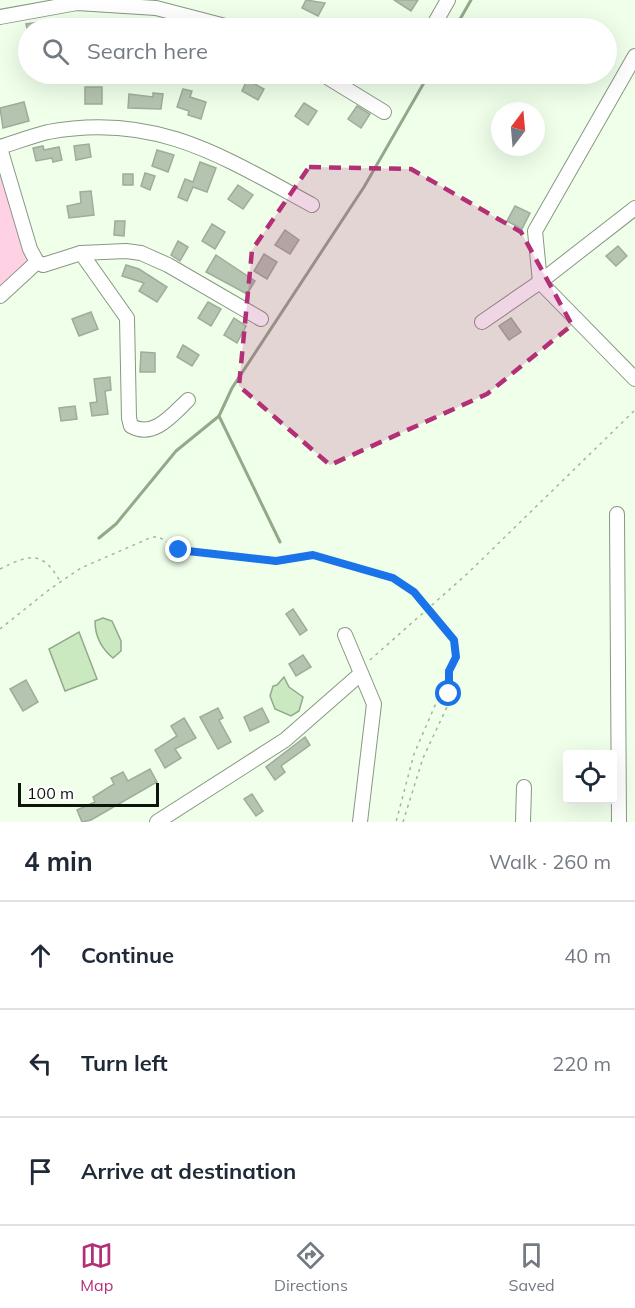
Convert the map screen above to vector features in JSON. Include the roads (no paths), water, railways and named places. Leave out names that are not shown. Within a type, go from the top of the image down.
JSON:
[{"type":"street","points":[[438,18],[448,0]]},
{"type":"street","points":[[0,17],[77,3],[156,8],[194,18]]},
{"type":"street","points":[[635,56],[535,231],[540,282],[635,379]]},
{"type":"street","points":[[338,84],[384,112]]},
{"type":"street","points":[[261,319],[152,256],[126,251],[81,253],[43,265],[37,262],[30,249],[0,148],[46,133],[74,128],[112,127],[148,131],[213,151],[312,205]]},
{"type":"street","points":[[482,322],[540,282],[635,208]]},
{"type":"street","points":[[81,253],[127,318],[131,426],[143,430],[155,428],[188,400]]},
{"type":"street","points":[[0,296],[37,262]]},
{"type":"street","points":[[617,514],[619,822]]},
{"type":"street","points":[[345,635],[359,674],[374,704],[360,822]]},
{"type":"street","points":[[156,822],[285,740],[359,674]]},
{"type":"street","points":[[523,822],[524,787]]},
{"type":"waterway","points":[[461,18],[471,0]]},
{"type":"waterway","points":[[280,542],[219,416],[232,388],[364,187],[423,84]]},
{"type":"waterway","points":[[99,538],[116,524],[176,451],[219,416]]}]
